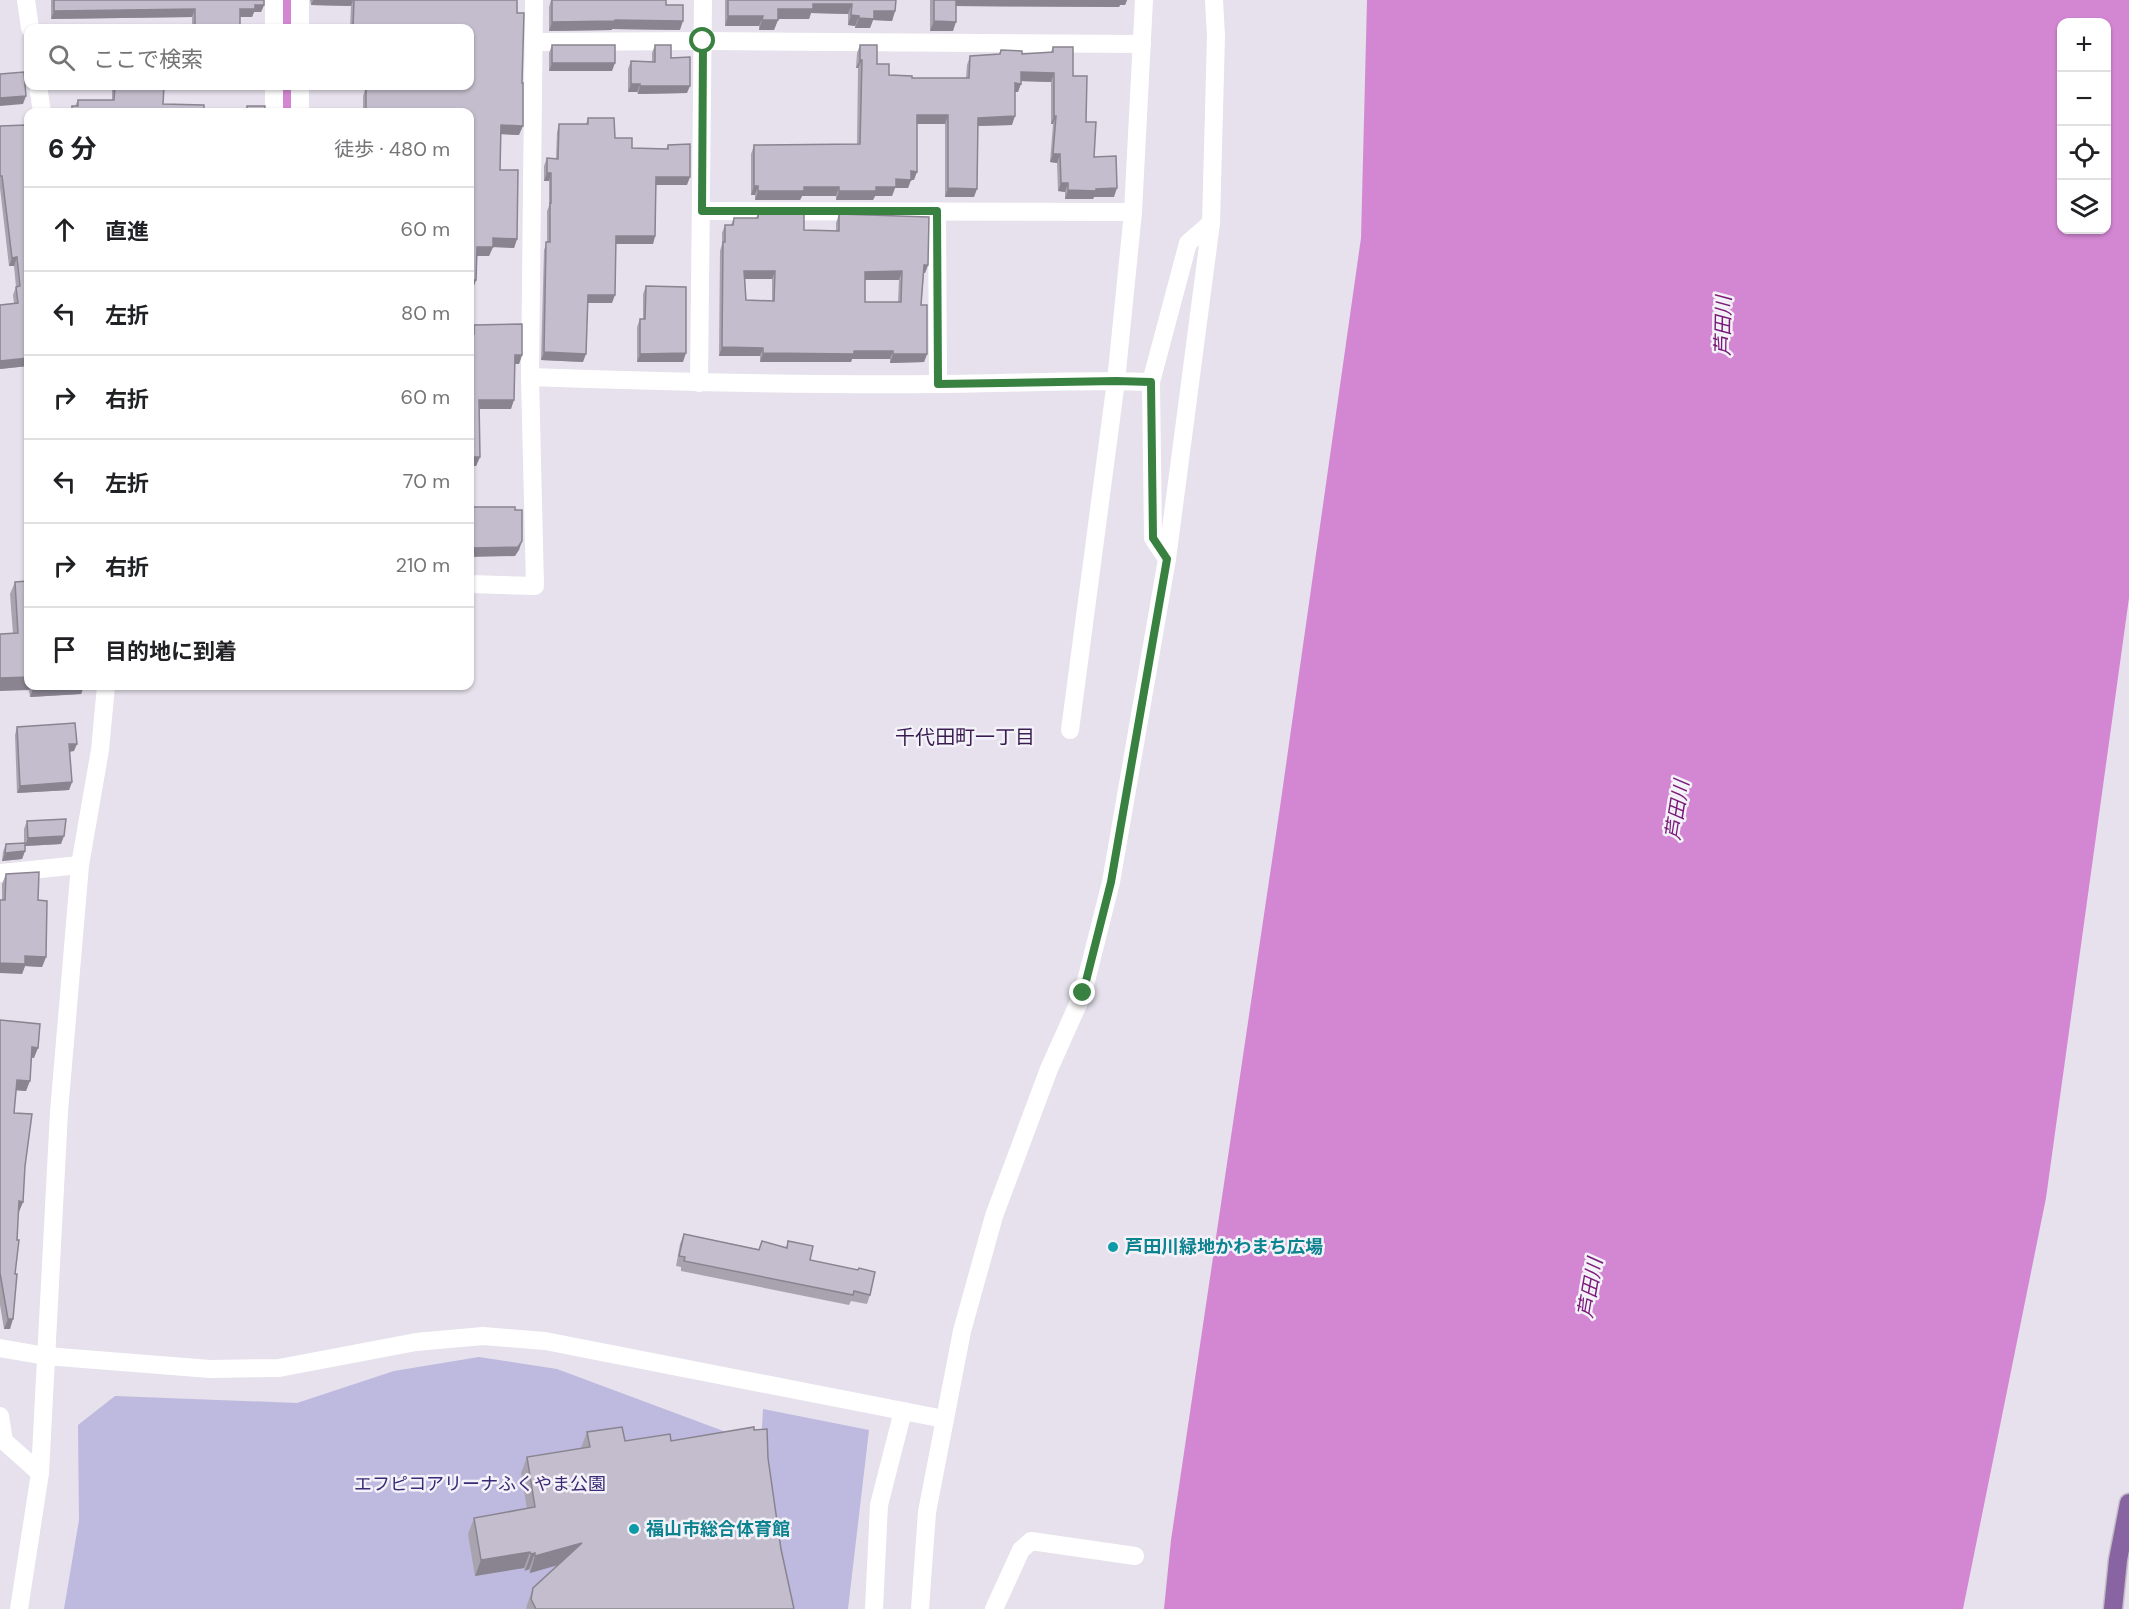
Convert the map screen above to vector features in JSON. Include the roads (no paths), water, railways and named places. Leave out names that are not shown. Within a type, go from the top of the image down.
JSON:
[{"type":"main road","points":[[2113,1609],[2124,1561],[2129,1503]]},
{"type":"street","points":[[26,0],[29,24]]},
{"type":"street","points":[[274,0],[274,24]]},
{"type":"street","points":[[300,0],[300,24]]},
{"type":"street","points":[[474,584],[535,586],[530,377],[534,0]]},
{"type":"street","points":[[699,383],[703,0]]},
{"type":"street","points":[[1070,730],[1116,381],[1132,212],[1144,0]]},
{"type":"street","points":[[920,1609],[927,1512],[962,1331],[994,1216],[1049,1070],[1083,993],[1111,882],[1167,559],[1211,223],[1216,36],[1214,0]]},
{"type":"street","points":[[534,42],[1142,44]]},
{"type":"street","points":[[39,90],[41,108]]},
{"type":"street","points":[[274,90],[274,108]]},
{"type":"street","points":[[300,90],[300,108]]},
{"type":"street","points":[[702,211],[1132,212]]},
{"type":"street","points":[[937,211],[938,384]]},
{"type":"street","points":[[1167,559],[1153,538],[1151,382],[1188,243],[1211,223]]},
{"type":"street","points":[[530,377],[699,383],[1151,382]]},
{"type":"street","points":[[19,1609],[40,1473],[60,1112],[80,865],[100,750],[105,690]]},
{"type":"street","points":[[0,873],[80,865]]},
{"type":"street","points":[[0,1348],[46,1356],[210,1368],[279,1368],[416,1342],[483,1336],[544,1341],[944,1419]]},
{"type":"street","points":[[874,1609],[879,1505],[903,1411]]},
{"type":"street","points":[[0,1416],[4,1441],[40,1473]]},
{"type":"street","points":[[0,1453],[40,1473]]},
{"type":"street","points":[[994,1609],[1021,1550],[1031,1541],[1135,1556]]},
{"type":"water","name":"芦田川","points":[[1367,0],[2129,0],[2129,598],[2046,1198],[1963,1609],[1164,1609],[1171,1540],[1280,807],[1361,238]]},
{"type":"waterway","points":[[286,0],[286,24]]},
{"type":"waterway","points":[[286,90],[286,108]]},
{"type":"place","name":"芦田川緑地かわまち広場","points":[[1113,1247]]},
{"type":"place","name":"福山市総合体育館","points":[[634,1529]]},
{"type":"district","name":"千代田町一丁目","points":[[965,737]]},
{"type":"park label","name":"エフピコアリーナふくやま公園","points":[[480,1484]]}]
